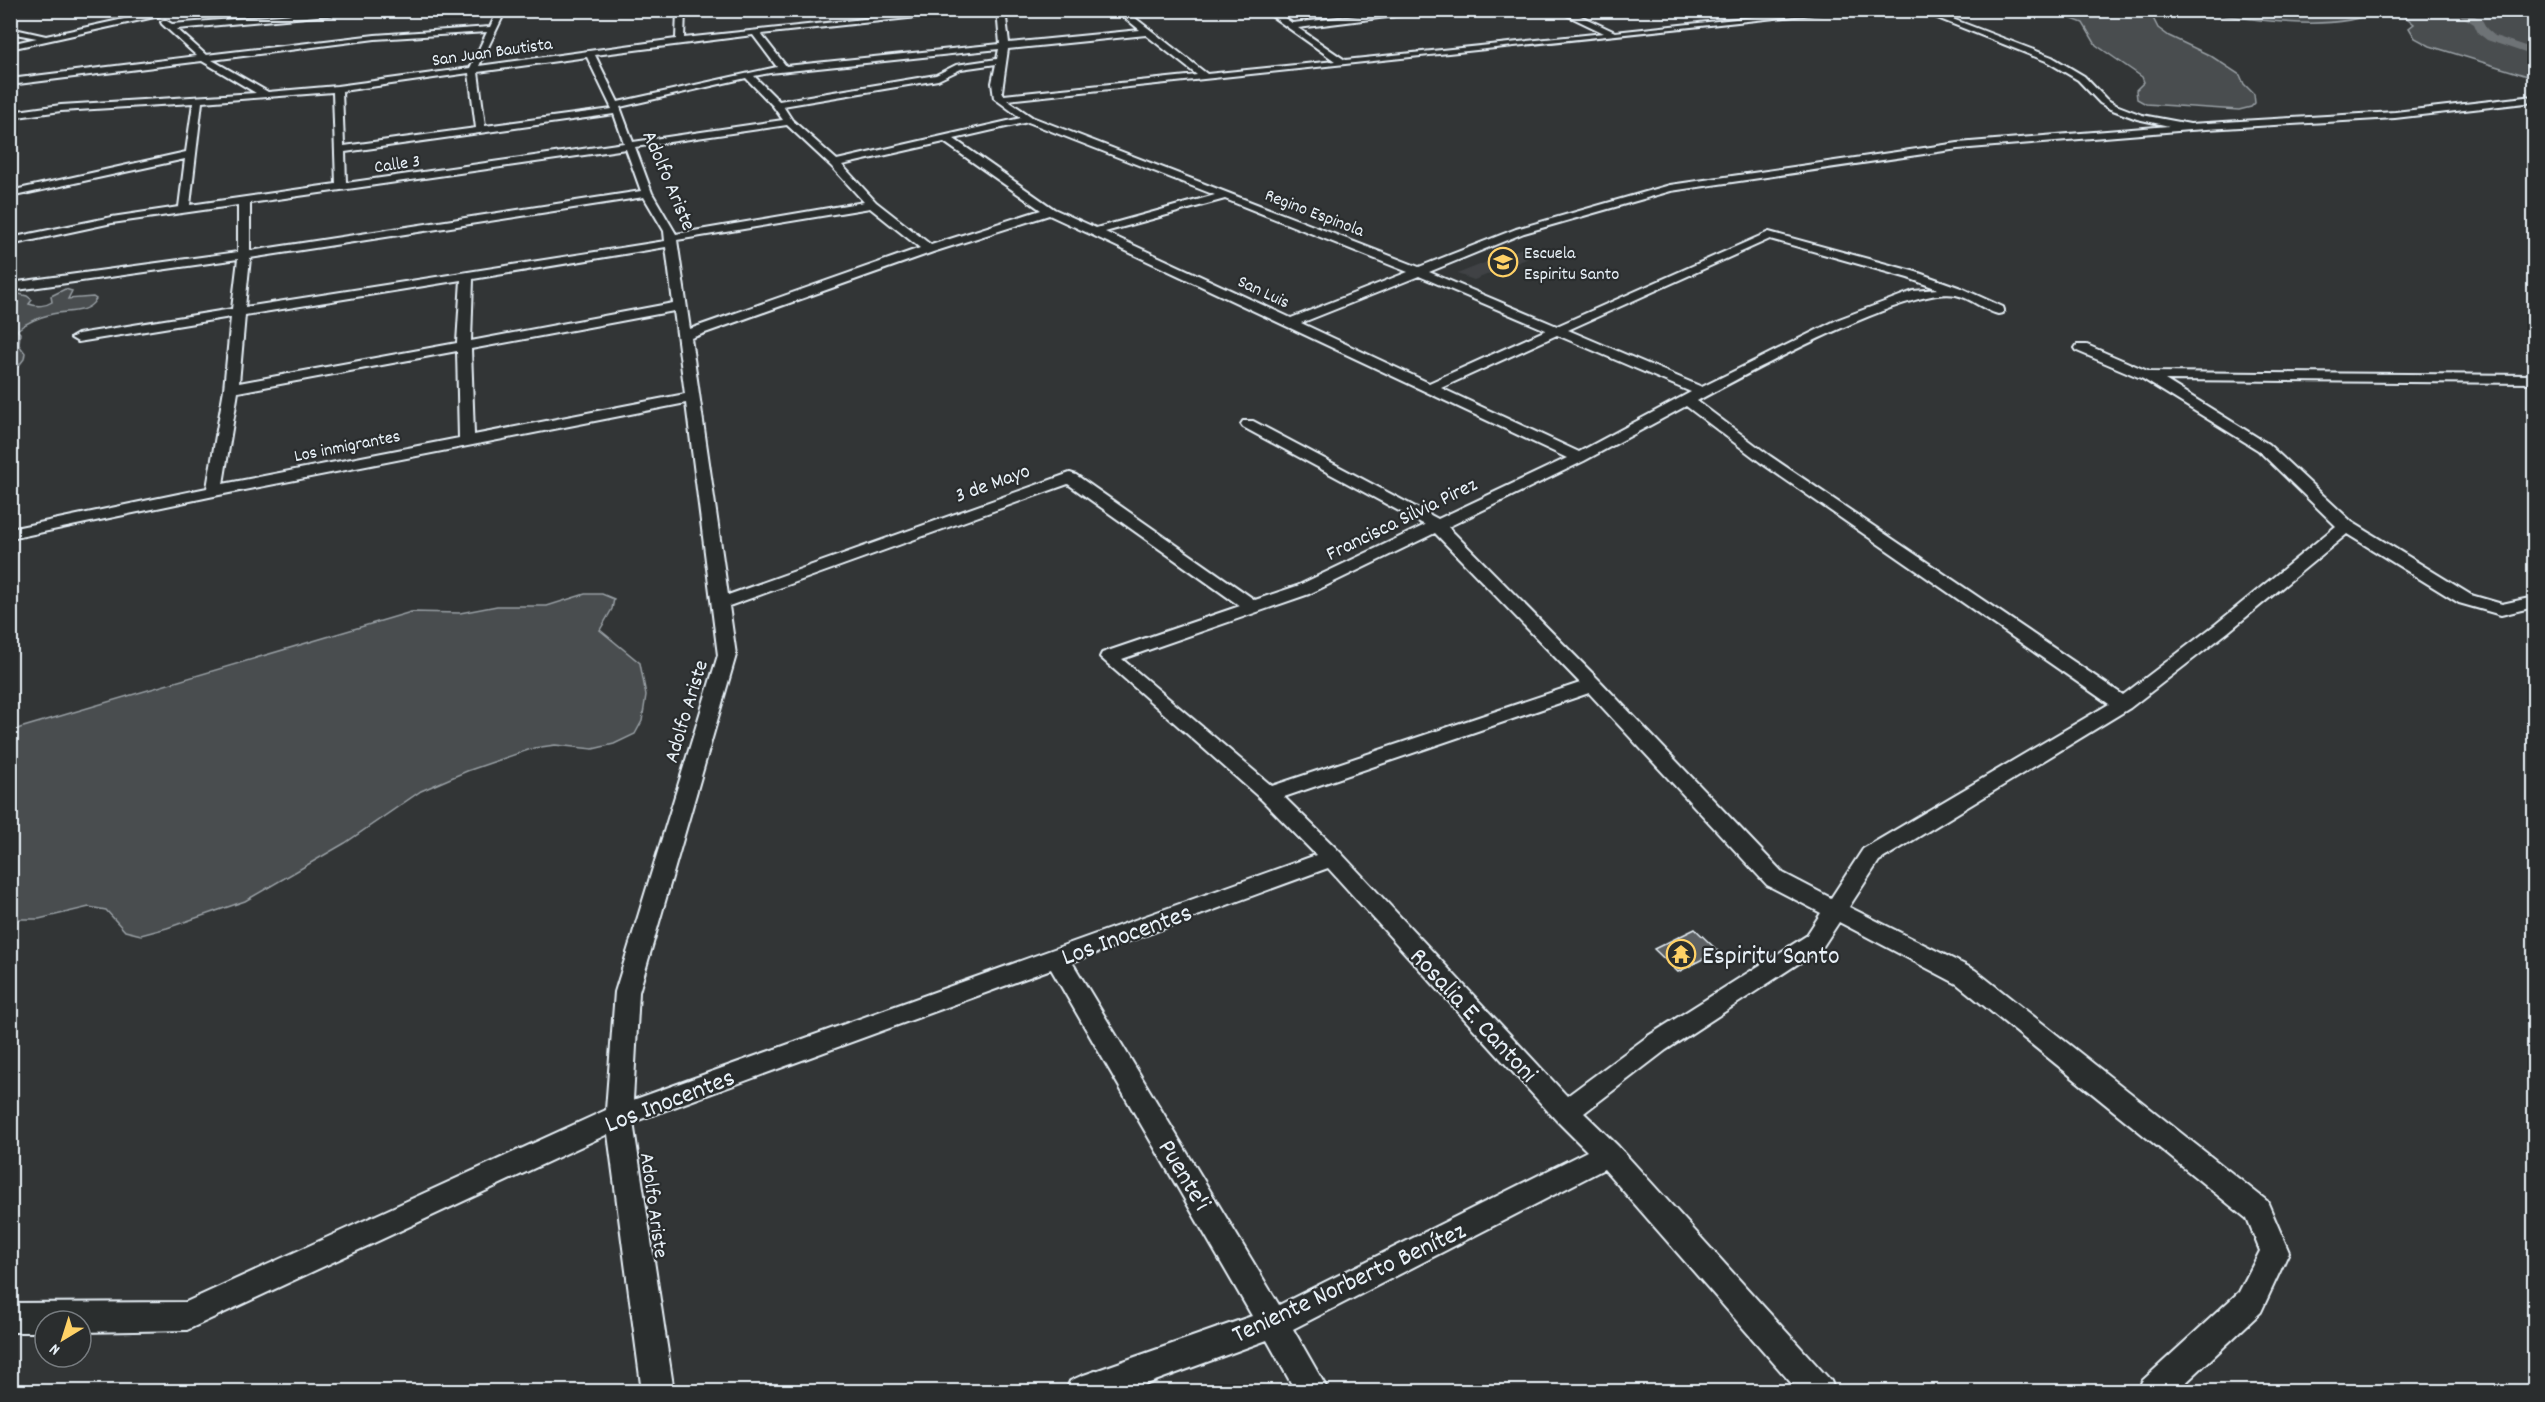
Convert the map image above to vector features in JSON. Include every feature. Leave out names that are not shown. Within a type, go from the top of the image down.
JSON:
[{"type":"street","points":[[170,27],[378,10]]},
{"type":"street","points":[[481,130],[473,70],[502,10]]},
{"type":"street","points":[[680,42],[681,10]]},
{"type":"street","name":"San Juan Bautista","points":[[10,115],[61,108],[267,95],[337,88],[819,22],[978,10]]},
{"type":"street","points":[[1001,10],[1005,46],[999,61],[997,94],[999,98],[1847,10]]},
{"type":"street","points":[[1119,10],[1206,77]]},
{"type":"street","points":[[1267,10],[1344,63]]},
{"type":"street","points":[[1290,26],[1440,10]]},
{"type":"street","points":[[1560,10],[1616,35]]},
{"type":"street","points":[[1921,10],[2049,59],[2081,78],[2103,101],[2113,107],[2151,120],[2190,127]]},
{"type":"street","points":[[10,47],[158,12],[170,27],[205,59],[267,95]]},
{"type":"street","points":[[1715,15],[1733,22]]},
{"type":"street","points":[[375,37],[381,28]]},
{"type":"street","points":[[10,82],[375,37],[493,29]]},
{"type":"street","points":[[10,30],[47,39]]},
{"type":"street","points":[[755,32],[783,68]]},
{"type":"street","points":[[339,150],[615,108],[783,68],[1148,32]]},
{"type":"street","name":"Adolfo Ariste","points":[[590,54],[615,108],[647,193],[670,231],[726,655],[627,992],[619,1116],[658,1392]]},
{"type":"street","points":[[777,104],[938,77],[960,68],[999,61]]},
{"type":"street","points":[[748,75],[777,104],[789,122],[836,164],[872,204],[929,249]]},
{"type":"street","points":[[337,88],[341,187]]},
{"type":"street","name":"Regino Espinola","points":[[999,98],[1011,110],[1029,119],[1417,271],[1557,331],[1695,397],[1766,459],[2124,704]]},
{"type":"street","points":[[1291,323],[1520,231],[1670,188],[1958,146],[2190,127],[2395,115],[2535,99]]},
{"type":"street","points":[[184,209],[198,100]]},
{"type":"street","points":[[836,164],[1029,119]]},
{"type":"street","name":"Calle 3","points":[[10,242],[101,222],[184,209],[629,147],[789,122]]},
{"type":"street","name":"San Luis","points":[[945,138],[1050,211],[1579,458]]},
{"type":"street","points":[[10,194],[192,154]]},
{"type":"street","points":[[10,286],[244,255],[647,193]]},
{"type":"street","points":[[1094,232],[1225,196]]},
{"type":"street","points":[[214,491],[231,389],[239,313],[244,255],[244,202]]},
{"type":"street","points":[[78,338],[466,276],[872,204]]},
{"type":"street","points":[[684,336],[929,249],[1050,211]]},
{"type":"street","points":[[1429,388],[1769,235],[1912,275],[1957,291],[1998,310]]},
{"type":"street","points":[[466,276],[464,347],[467,441]]},
{"type":"street","name":"Francisca Silvia Pirez","points":[[1109,657],[1303,590],[1579,458],[1844,322],[1917,294],[1957,291]]},
{"type":"street","points":[[231,389],[680,306]]},
{"type":"street","points":[[2082,348],[2148,376],[2263,447],[2346,526],[2465,599],[2501,610],[2535,602]]},
{"type":"street","points":[[2148,376],[2535,379]]},
{"type":"street","name":"Los inmigrantes","points":[[10,534],[214,491],[692,397]]},
{"type":"street","points":[[1248,424],[1437,525],[1593,685],[1775,879],[1966,977],[2257,1210],[2275,1252],[2250,1302],[2153,1392]]},
{"type":"street","name":"3 de Mayo","points":[[720,604],[1070,478],[1252,607]]},
{"type":"street","points":[[1564,1112],[1657,1043],[1814,942],[1871,855],[2124,704],[2222,628],[2346,526]]},
{"type":"street","name":"Rosalia E. Cantoni","points":[[1109,657],[1269,795],[1332,858],[1564,1112],[1608,1154],[1820,1392]]},
{"type":"street","points":[[1269,795],[1593,685]]},
{"type":"street","name":"Los Inocentes","points":[[10,1318],[187,1316],[619,1116],[1332,858]]},
{"type":"street","name":"Puente'i","points":[[1057,958],[1314,1392]]},
{"type":"street","name":"Teniente Norberto Benítez","points":[[1081,1392],[1274,1323],[1608,1154]]},
{"type":"shaded area","points":[[2051,11],[2161,11],[2152,16],[2158,28],[2169,36],[2211,56],[2240,75],[2244,84],[2254,94],[2255,103],[2251,107],[2239,110],[2146,104],[2137,99],[2136,90],[2144,82],[2142,77],[2096,45],[2083,23]]},
{"type":"shaded area","points":[[2190,11],[2377,11],[2358,18],[2311,23],[2259,20]]},
{"type":"shaded area","points":[[2403,11],[2534,11],[2534,78],[2430,46],[2415,38],[2409,28],[2414,24],[2403,15]]},
{"type":"shaded area","name":"Escuela Espiritu Santo","points":[[1532,244],[1549,250],[1474,280],[1457,274]]},
{"type":"shaded area","points":[[65,289],[72,291],[68,299],[93,297],[96,299],[82,310],[43,317],[17,330],[20,333],[19,345],[25,353],[24,359],[11,376],[11,292],[27,296],[32,300],[29,304],[41,306],[52,302],[51,296]]},
{"type":"shaded area","points":[[585,594],[602,594],[614,599],[612,609],[600,630],[640,663],[646,695],[642,721],[635,734],[614,744],[593,749],[555,745],[534,748],[467,771],[421,791],[345,843],[245,901],[167,928],[141,935],[125,931],[106,910],[89,907],[39,919],[17,919],[11,916],[11,733],[20,728],[411,612],[460,613],[497,606],[547,606]]},
{"type":"building","name":"Espiritu Santo","points":[[1695,929],[1718,951],[1678,972],[1654,949]]},
{"type":"waterway","points":[[2456,10],[2478,22],[2482,31],[2491,38],[2534,53]]},
{"type":"place","name":"Escuela Espiritu Santo","points":[[1503,262]]},
{"type":"place","name":"Espiritu Santo","points":[[1681,954]]}]
